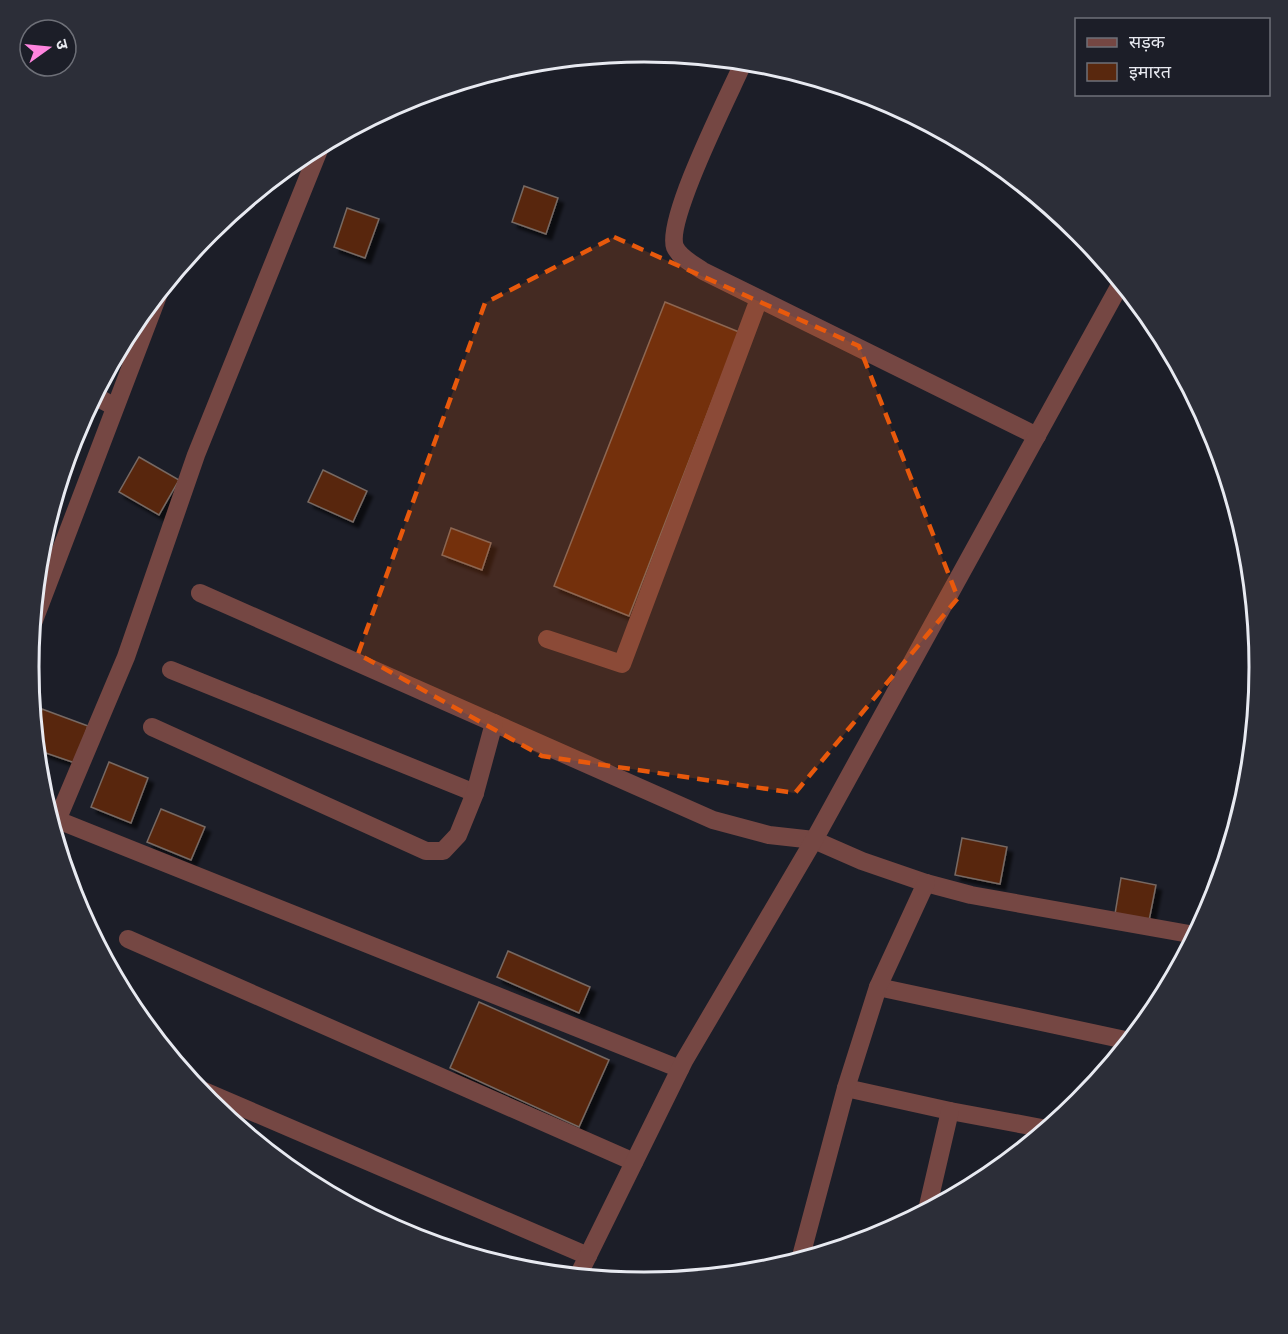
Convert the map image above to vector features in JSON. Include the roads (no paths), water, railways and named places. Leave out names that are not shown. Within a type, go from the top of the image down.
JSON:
[{"type":"street","points":[[740,70],[682,200],[674,227],[675,246],[682,257],[703,271],[1037,436]]},
{"type":"street","points":[[57,812],[126,657],[196,456],[315,160]]},
{"type":"street","points":[[582,1269],[680,1069],[814,840],[1117,290]]},
{"type":"street","points":[[547,639],[622,663],[759,299]]},
{"type":"street","points":[[43,596],[148,321]]},
{"type":"street","points":[[101,400],[115,407]]},
{"type":"street","points":[[200,593],[713,820],[768,835],[814,840],[862,861],[926,883],[971,895],[1188,934]]},
{"type":"street","points":[[171,670],[476,793]]},
{"type":"street","points":[[152,727],[426,851],[443,851],[458,835],[476,793],[494,723]]},
{"type":"street","points":[[60,825],[680,1069]]},
{"type":"street","points":[[803,1251],[846,1088],[878,987],[926,883]]},
{"type":"street","points":[[128,939],[634,1162]]},
{"type":"street","points":[[878,987],[1121,1039]]},
{"type":"street","points":[[846,1088],[1037,1127]]},
{"type":"street","points":[[218,1097],[588,1256]]},
{"type":"street","points":[[934,1198],[950,1111]]}]
